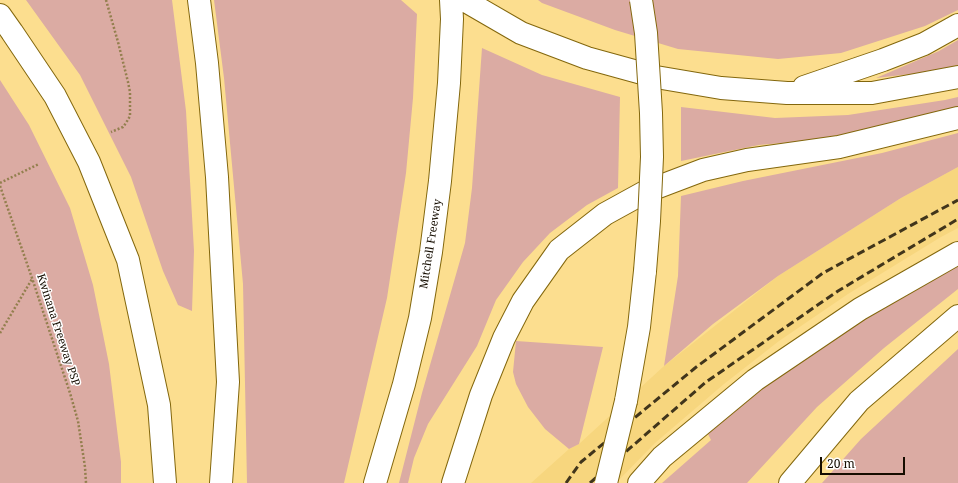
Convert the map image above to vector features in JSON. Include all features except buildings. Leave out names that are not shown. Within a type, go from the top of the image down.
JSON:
[{"type":"highway","points":[[199,0],[207,64],[217,177],[228,382],[221,483]]},
{"type":"highway","name":"Mitchell Freeway","points":[[375,483],[404,384],[420,318],[431,252],[440,181],[449,84],[452,19],[451,0]]},
{"type":"highway","points":[[464,0],[521,33],[587,58],[656,77],[721,88],[787,93],[872,93],[958,78]]},
{"type":"highway","points":[[606,483],[626,401],[639,327],[649,221],[652,157],[651,113],[646,33],[641,0]]},
{"type":"highway","points":[[4,22],[55,96],[89,162],[128,260],[159,405],[165,483]]},
{"type":"highway","points":[[787,93],[924,44],[958,25]]},
{"type":"highway","points":[[453,483],[482,394],[504,338],[523,301],[560,250],[605,214],[645,192],[703,170],[747,160],[838,147],[958,118]]},
{"type":"highway","points":[[640,483],[662,457],[755,380],[860,309],[958,253]]},
{"type":"highway","points":[[790,483],[859,400],[958,316]]},
{"type":"path","points":[[106,0],[130,92],[130,116],[123,127],[111,132]]},
{"type":"path","points":[[0,183],[39,164]]},
{"type":"path","name":"Kwinana Freeway PSP","points":[[0,186],[68,386],[78,421],[86,483]]},
{"type":"path","points":[[0,333],[32,278]]},
{"type":"shaded area","points":[[26,0],[172,0],[186,111],[194,251],[192,311],[178,305],[163,271],[131,177],[80,75]]},
{"type":"shaded area","points":[[214,0],[401,0],[417,14],[413,98],[406,173],[387,298],[344,483],[247,483],[243,284],[224,78]]},
{"type":"shaded area","points":[[538,0],[958,0],[958,10],[925,26],[841,53],[778,59],[678,49],[615,30],[542,3]]},
{"type":"shaded area","points":[[958,40],[958,65],[928,72],[876,78],[939,51]]},
{"type":"shaded area","points":[[482,48],[542,75],[620,97],[618,188],[587,205],[550,233],[523,262],[496,300],[477,346],[428,424],[414,458],[408,483],[399,483],[422,393],[465,243],[472,188]]},
{"type":"shaded area","points":[[0,80],[29,125],[70,208],[93,285],[109,364],[121,462],[121,483],[0,483]]},
{"type":"shaded area","points":[[958,97],[958,108],[879,128],[805,141],[759,145],[681,161],[681,107],[775,118],[848,115]]},
{"type":"shaded area","points":[[958,133],[958,167],[901,198],[778,276],[713,324],[664,366],[678,276],[681,196],[743,181],[882,153]]},
{"type":"shaded area","points":[[958,167],[958,228],[848,294],[779,341],[724,384],[655,443],[616,483],[531,483],[569,449],[579,444],[664,366],[778,276],[901,198]]},
{"type":"shaded area","points":[[958,260],[958,289],[884,348],[817,407],[747,483],[662,483],[711,440],[706,430],[740,401],[855,322]]},
{"type":"shaded area","points":[[516,341],[603,347],[579,444],[569,449],[545,429],[528,407],[516,384],[513,372]]},
{"type":"shaded area","points":[[958,349],[958,483],[822,483],[861,439]]},
{"type":"railway","points":[[566,483],[581,462],[695,368],[823,273],[958,200]]},
{"type":"railway","points":[[590,483],[706,382],[838,291],[958,219]]}]
